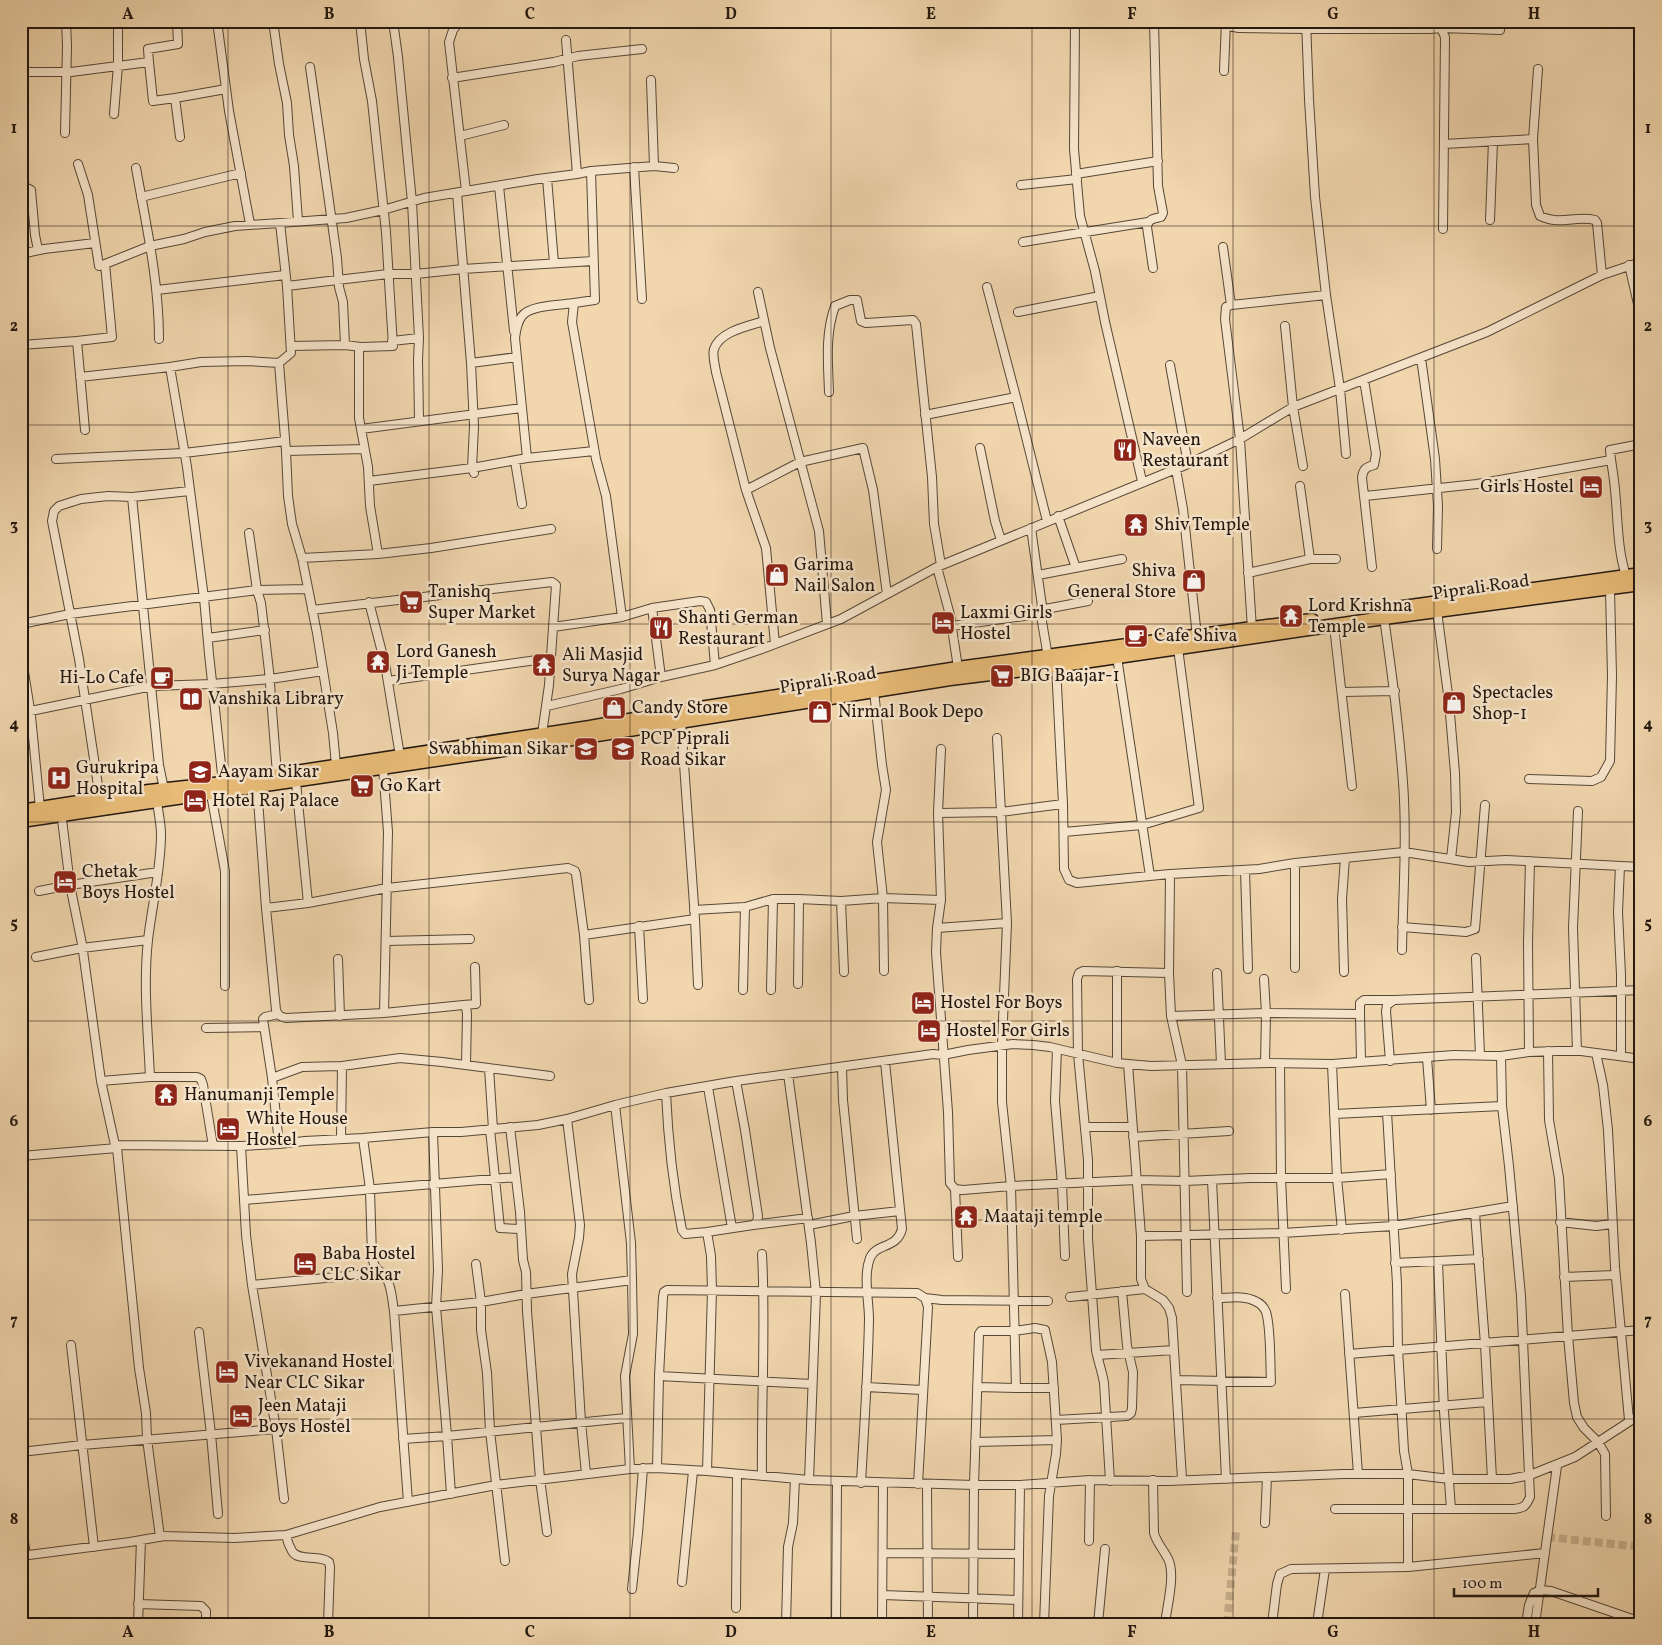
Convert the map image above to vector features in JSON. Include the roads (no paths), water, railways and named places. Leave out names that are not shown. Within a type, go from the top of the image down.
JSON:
[{"type":"main road","points":[[21,811],[40,808],[61,810],[100,799],[400,756],[958,668],[1052,662],[1197,636],[1641,574]]},
{"type":"main road","name":"Piprali Road","points":[[21,822],[61,810],[211,794],[296,782],[1052,662],[1118,657],[1384,618],[1641,584]]},
{"type":"street","points":[[65,133],[66,21]]},
{"type":"street","points":[[114,114],[118,65],[118,21]]},
{"type":"street","points":[[177,21],[178,44],[148,49],[153,101],[226,89]]},
{"type":"street","points":[[217,21],[226,89],[250,224]]},
{"type":"street","points":[[273,21],[287,103],[298,221]]},
{"type":"street","points":[[290,346],[393,346],[383,210],[372,101],[364,59],[360,21]]},
{"type":"street","points":[[393,21],[412,202],[419,338],[419,421]]},
{"type":"street","points":[[460,21],[453,30],[449,42],[466,191]]},
{"type":"street","points":[[1075,21],[1074,149],[1080,216],[1095,271],[1142,482]]},
{"type":"street","points":[[1022,242],[1148,222],[1161,218],[1163,213],[1158,186],[1154,21]]},
{"type":"street","points":[[1226,21],[1228,26],[1239,28],[1306,25],[1440,25],[1500,30],[1501,21]]},
{"type":"street","points":[[1224,72],[1226,21]]},
{"type":"street","points":[[1306,25],[1315,197],[1326,295],[1340,389],[1346,454]]},
{"type":"street","points":[[1440,25],[1445,37],[1443,229]]},
{"type":"street","points":[[566,40],[577,174]]},
{"type":"street","points":[[452,78],[578,56],[642,49]]},
{"type":"street","points":[[21,72],[67,72],[149,62]]},
{"type":"street","points":[[310,66],[332,219],[338,280],[343,302],[345,345]]},
{"type":"street","points":[[1538,69],[1533,139],[1536,205],[1540,216],[1554,222],[1595,220],[1597,223],[1602,275]]},
{"type":"street","points":[[651,80],[654,166]]},
{"type":"street","points":[[175,98],[180,137]]},
{"type":"street","points":[[460,136],[504,125]]},
{"type":"street","points":[[1444,144],[1533,139]]},
{"type":"street","points":[[1490,220],[1493,141]]},
{"type":"street","points":[[1021,185],[1158,161]]},
{"type":"street","points":[[78,164],[88,195],[99,266],[150,246],[184,239],[205,232],[250,224],[346,218],[466,191],[591,171],[654,166],[674,168]]},
{"type":"street","points":[[136,168],[157,290],[159,339]]},
{"type":"street","points":[[634,168],[642,299]]},
{"type":"street","points":[[515,338],[516,329],[523,314],[533,309],[595,300],[591,171]]},
{"type":"street","points":[[141,197],[241,174]]},
{"type":"street","points":[[21,176],[23,186],[31,190],[38,250]]},
{"type":"street","points":[[547,178],[554,263]]},
{"type":"street","points":[[499,186],[527,458]]},
{"type":"street","points":[[456,193],[471,363],[474,426],[473,471]]},
{"type":"street","points":[[80,377],[201,362],[247,361],[279,363],[291,353],[287,286],[280,222]]},
{"type":"street","points":[[1148,222],[1147,227],[1153,268]]},
{"type":"street","points":[[21,254],[95,243]]},
{"type":"street","points":[[1223,247],[1231,305]]},
{"type":"street","points":[[287,286],[388,274],[416,274],[463,269],[593,261]]},
{"type":"street","points":[[547,706],[715,665],[841,619],[939,566],[1188,464],[1240,439],[1293,407],[1487,332],[1602,275],[1641,262]]},
{"type":"street","points":[[21,345],[112,337],[105,264]]},
{"type":"street","points":[[1629,265],[1641,317]]},
{"type":"street","points":[[157,290],[286,275]]},
{"type":"street","points":[[987,287],[1047,521]]},
{"type":"street","points":[[758,292],[774,366],[819,531],[827,624]]},
{"type":"street","points":[[1252,629],[1240,439],[1225,319],[1226,307],[1326,295]]},
{"type":"street","points":[[1018,312],[1100,296]]},
{"type":"street","points":[[829,392],[827,338],[835,306],[850,300],[857,300],[861,321],[866,323],[913,320],[916,324],[939,566],[952,626],[958,668]]},
{"type":"street","points":[[574,303],[572,322],[594,450],[606,496],[622,617]]},
{"type":"street","points":[[764,321],[730,333],[720,339],[714,349],[716,372],[746,490],[766,548],[775,644]]},
{"type":"street","points":[[1284,326],[1293,407],[1303,466]]},
{"type":"street","points":[[392,341],[419,338]]},
{"type":"street","points":[[77,341],[84,430]]},
{"type":"street","points":[[359,347],[359,418],[378,554]]},
{"type":"street","points":[[471,363],[517,356]]},
{"type":"street","points":[[1421,358],[1435,459],[1437,549]]},
{"type":"street","points":[[279,363],[288,496],[292,524],[302,558],[323,671],[336,765]]},
{"type":"street","points":[[1170,365],[1188,464]]},
{"type":"street","points":[[170,367],[190,491],[204,598],[223,782]]},
{"type":"street","points":[[1364,380],[1376,454],[1374,465],[1363,470],[1362,478],[1372,567]]},
{"type":"street","points":[[925,415],[1016,397]]},
{"type":"street","points":[[361,429],[522,408]]},
{"type":"street","points":[[56,459],[184,453],[285,442]]},
{"type":"street","points":[[1626,576],[1622,564],[1610,450],[1641,444]]},
{"type":"street","points":[[746,490],[800,462],[863,448],[873,490],[887,594]]},
{"type":"street","points":[[980,448],[995,521],[1001,540]]},
{"type":"street","points":[[286,451],[364,449]]},
{"type":"street","points":[[369,481],[473,471],[527,458],[594,450]]},
{"type":"street","points":[[1365,496],[1477,484],[1611,460]]},
{"type":"street","points":[[515,461],[522,504]]},
{"type":"street","points":[[1176,469],[1183,510],[1197,636]]},
{"type":"street","points":[[1300,486],[1310,560]]},
{"type":"street","points":[[100,799],[85,700],[52,521],[54,512],[59,506],[81,499],[108,496],[132,497],[190,491]]},
{"type":"street","points":[[132,497],[159,764],[164,789]]},
{"type":"street","points":[[1058,516],[1076,568]]},
{"type":"street","points":[[1031,528],[1042,606],[1040,610],[1052,662],[1063,804],[1064,869],[1069,880],[1077,883],[1170,874],[1245,870],[1404,852],[1469,862],[1506,860],[1641,867]]},
{"type":"street","points":[[302,558],[378,554],[432,548],[551,529]]},
{"type":"street","points":[[249,534],[257,590],[261,602],[270,679],[277,774]]},
{"type":"street","points":[[1038,575],[1122,559]]},
{"type":"street","points":[[1248,573],[1310,560],[1336,559]]},
{"type":"street","points":[[312,610],[552,582],[556,585],[547,706],[542,734]]},
{"type":"street","points":[[1529,779],[1592,781],[1601,777],[1610,761],[1612,676],[1610,588]]},
{"type":"street","points":[[21,624],[70,614],[257,590],[308,589]]},
{"type":"street","points":[[553,627],[622,617],[652,608],[700,601],[706,602],[710,610],[715,665]]},
{"type":"street","points":[[952,626],[1031,615],[1040,610],[1088,601]]},
{"type":"street","points":[[369,602],[385,664],[400,756]]},
{"type":"street","points":[[652,608],[662,677]]},
{"type":"street","points":[[1437,611],[1449,702],[1455,773],[1456,812],[1451,859]]},
{"type":"street","points":[[1384,618],[1395,691],[1403,782],[1402,950]]},
{"type":"street","points":[[1334,626],[1352,786]]},
{"type":"street","points":[[208,638],[264,630]]},
{"type":"street","points":[[1064,832],[1142,825],[1199,808],[1178,648]]},
{"type":"street","points":[[1118,657],[1150,876]]},
{"type":"street","points":[[388,681],[551,658]]},
{"type":"street","points":[[22,659],[30,711],[40,808]]},
{"type":"street","points":[[21,713],[152,686],[212,684],[270,679],[323,671]]},
{"type":"street","points":[[874,691],[886,790],[877,842],[883,898],[884,971]]},
{"type":"street","points":[[1342,692],[1395,691]]},
{"type":"street","points":[[681,722],[698,985]]},
{"type":"street","points":[[997,738],[1007,923],[1002,1045],[1002,1102],[1011,1186],[1016,1388]]},
{"type":"street","points":[[941,749],[938,814],[942,900],[937,928],[936,952],[948,1112],[950,1183],[955,1189],[958,1256]]},
{"type":"street","points":[[383,768],[388,832],[384,1013]]},
{"type":"street","points":[[296,782],[308,903]]},
{"type":"street","points":[[257,786],[266,908],[276,1010],[278,1014]]},
{"type":"street","points":[[211,794],[224,871],[225,986]]},
{"type":"street","points":[[150,1077],[146,994],[148,940],[158,872],[161,833],[156,800]]},
{"type":"street","points":[[938,814],[1001,812],[1063,804]]},
{"type":"street","points":[[1402,927],[1466,932],[1476,929],[1485,805]]},
{"type":"street","points":[[61,810],[70,885],[82,948],[101,1081],[116,1146],[139,1368],[160,1537]]},
{"type":"street","points":[[1577,1051],[1573,928],[1578,811]]},
{"type":"street","points":[[1344,972],[1342,899],[1345,858]]},
{"type":"street","points":[[1529,1052],[1528,942],[1530,861]]},
{"type":"street","points":[[1295,863],[1295,968]]},
{"type":"street","points":[[1620,866],[1618,912],[1621,1056]]},
{"type":"street","points":[[266,908],[308,903],[387,888],[568,868],[576,874],[584,934],[589,1000]]},
{"type":"street","points":[[1245,870],[1248,969]]},
{"type":"street","points":[[39,892],[70,885],[158,872]]},
{"type":"street","points":[[1170,874],[1169,973],[1171,1016],[1182,1065],[1187,1292]]},
{"type":"street","points":[[694,910],[745,907],[773,899],[841,901],[883,898],[942,900]]},
{"type":"street","points":[[771,990],[773,899]]},
{"type":"street","points":[[798,899],[798,984]]},
{"type":"street","points":[[841,901],[844,972]]},
{"type":"street","points":[[743,990],[745,907]]},
{"type":"street","points":[[584,934],[695,919]]},
{"type":"street","points":[[937,928],[1007,923]]},
{"type":"street","points":[[639,926],[643,999]]},
{"type":"street","points":[[386,941],[470,939]]},
{"type":"street","points":[[36,957],[82,948],[148,940]]},
{"type":"street","points":[[1476,958],[1480,1055]]},
{"type":"street","points":[[338,959],[340,1016]]},
{"type":"street","points":[[278,1144],[272,1078],[263,1018],[278,1014],[286,1018],[340,1016],[476,1004],[475,967]]},
{"type":"street","points":[[1110,1480],[1102,1371],[1097,1355],[1088,1239],[1088,1182],[1078,1054],[1077,979],[1079,973],[1083,971],[1169,973]]},
{"type":"street","points":[[1117,971],[1118,1063]]},
{"type":"street","points":[[1217,973],[1221,1064]]},
{"type":"street","points":[[1264,979],[1266,1013],[1265,1063]]},
{"type":"street","points":[[1361,1062],[1360,1003],[1364,1000],[1641,990]]},
{"type":"street","points":[[1390,1061],[1386,1011],[1387,1005],[1394,1000]]},
{"type":"street","points":[[463,1004],[466,1007],[467,1014],[466,1065]]},
{"type":"street","points":[[1171,1016],[1266,1013],[1360,1014]]},
{"type":"street","points":[[206,1028],[264,1027]]},
{"type":"street","points":[[21,1156],[116,1146],[163,1144],[241,1146],[433,1132],[461,1132],[538,1124],[567,1119],[666,1093],[736,1081],[885,1062],[932,1054],[943,1055],[1002,1045],[1033,1045],[1118,1063],[1151,1066],[1265,1063],[1332,1064],[1454,1055],[1500,1056],[1548,1051],[1577,1051],[1641,1059]]},
{"type":"street","points":[[1057,1049],[1055,1101],[1062,1184],[1065,1256]]},
{"type":"street","points":[[1548,1051],[1549,1120],[1558,1178],[1574,1402],[1578,1417],[1590,1435],[1598,1442],[1604,1454],[1606,1516]]},
{"type":"street","points":[[1596,1053],[1603,1085],[1608,1130],[1615,1275],[1629,1420]]},
{"type":"street","points":[[1335,1509],[1523,1508],[1527,1505],[1530,1497],[1523,1339],[1513,1206],[1502,1106],[1500,1056]]},
{"type":"street","points":[[272,1078],[302,1067],[342,1066],[400,1058],[550,1076]]},
{"type":"street","points":[[1427,1058],[1431,1110]]},
{"type":"street","points":[[861,1483],[869,1315],[866,1292],[870,1258],[874,1252],[896,1241],[902,1229],[885,1062]]},
{"type":"street","points":[[1280,1063],[1283,1233],[1286,1288]]},
{"type":"street","points":[[1128,1064],[1140,1236],[1141,1279],[1145,1289]]},
{"type":"street","points":[[1332,1064],[1336,1178],[1342,1230]]},
{"type":"street","points":[[341,1138],[342,1066]]},
{"type":"street","points":[[842,1067],[843,1100],[857,1240]]},
{"type":"street","points":[[489,1068],[495,1179],[500,1228],[520,1229]]},
{"type":"street","points":[[788,1074],[816,1293],[809,1480]]},
{"type":"street","points":[[101,1081],[191,1076],[201,1079],[213,1146]]},
{"type":"street","points":[[736,1081],[756,1196],[758,1216],[757,1222],[752,1225]]},
{"type":"street","points":[[708,1087],[732,1228]]},
{"type":"street","points":[[666,1093],[674,1187],[682,1230],[686,1234],[690,1235],[752,1225],[808,1222],[900,1211]]},
{"type":"street","points":[[615,1105],[631,1244],[633,1334],[625,1376],[630,1469]]},
{"type":"street","points":[[1334,1114],[1502,1106]]},
{"type":"street","points":[[1387,1112],[1397,1284],[1398,1349],[1404,1451],[1408,1474],[1408,1567]]},
{"type":"street","points":[[567,1119],[580,1225],[572,1274],[586,1474]]},
{"type":"street","points":[[510,1127],[523,1260],[526,1272],[540,1480],[548,1532]]},
{"type":"street","points":[[1085,1128],[1132,1127]]},
{"type":"street","points":[[1133,1137],[1229,1131]]},
{"type":"street","points":[[433,1132],[438,1270],[436,1307],[448,1436],[451,1494]]},
{"type":"street","points":[[364,1138],[370,1189],[372,1257],[374,1266],[379,1273]]},
{"type":"street","points":[[241,1146],[252,1285],[276,1429],[284,1499]]},
{"type":"street","points":[[955,1189],[1136,1180],[1336,1178],[1391,1174]]},
{"type":"street","points":[[244,1200],[516,1177]]},
{"type":"street","points":[[1212,1180],[1226,1479]]},
{"type":"street","points":[[1140,1236],[1283,1233],[1393,1226],[1513,1206]]},
{"type":"street","points":[[1475,1213],[1485,1344],[1492,1479]]},
{"type":"street","points":[[1560,1222],[1596,1226],[1612,1224]]},
{"type":"street","points":[[707,1471],[712,1290],[708,1232]]},
{"type":"street","points":[[762,1254],[764,1291],[762,1476]]},
{"type":"street","points":[[1395,1263],[1479,1259]]},
{"type":"street","points":[[1438,1262],[1444,1406],[1451,1509]]},
{"type":"street","points":[[476,1264],[481,1302],[481,1330],[487,1373],[490,1431],[505,1561]]},
{"type":"street","points":[[252,1285],[379,1273],[386,1276],[391,1287],[394,1311],[408,1502]]},
{"type":"street","points":[[1564,1277],[1615,1275]]},
{"type":"street","points":[[394,1311],[481,1302],[632,1280]]},
{"type":"street","points":[[1070,1297],[1145,1289],[1163,1300],[1169,1308],[1172,1318],[1182,1480]]},
{"type":"street","points":[[657,1468],[662,1297],[667,1290],[917,1293],[925,1298],[942,1300],[1048,1301]]},
{"type":"street","points":[[1056,1420],[1127,1416],[1130,1413],[1132,1408],[1133,1372],[1122,1291]]},
{"type":"street","points":[[1345,1294],[1358,1474]]},
{"type":"street","points":[[918,1484],[928,1307],[925,1298]]},
{"type":"street","points":[[1176,1380],[1271,1382],[1266,1312],[1255,1300],[1217,1298]]},
{"type":"street","points":[[973,1624],[978,1334],[981,1331],[1014,1331],[1034,1328],[1045,1330],[1052,1362],[1057,1440],[1051,1483],[1044,1624]]},
{"type":"street","points":[[1349,1354],[1641,1330]]},
{"type":"street","points":[[199,1332],[218,1514]]},
{"type":"street","points":[[70,1345],[94,1547]]},
{"type":"street","points":[[1097,1355],[1174,1350]]},
{"type":"street","points":[[659,1376],[812,1384]]},
{"type":"street","points":[[866,1387],[922,1390]]},
{"type":"street","points":[[977,1387],[1054,1388]]},
{"type":"street","points":[[1354,1413],[1487,1402]]},
{"type":"street","points":[[21,1520],[24,1556],[160,1537],[234,1538],[286,1536],[380,1507],[496,1485],[643,1468],[861,1483],[974,1486],[1090,1480],[1182,1480],[1358,1474],[1408,1474],[1449,1479],[1510,1479],[1530,1475],[1575,1457],[1629,1420],[1641,1414]]},
{"type":"street","points":[[403,1439],[626,1418]]},
{"type":"street","points":[[21,1452],[147,1439],[276,1429]]},
{"type":"street","points":[[976,1442],[1057,1440]]},
{"type":"street","points":[[1535,1624],[1556,1466]]},
{"type":"street","points":[[632,1589],[643,1468]]},
{"type":"street","points":[[682,1582],[693,1471]]},
{"type":"street","points":[[736,1608],[738,1475]]},
{"type":"street","points":[[1265,1523],[1267,1477]]},
{"type":"street","points":[[786,1624],[788,1547],[793,1523],[795,1479]]},
{"type":"street","points":[[1089,1541],[1090,1480]]},
{"type":"street","points":[[1153,1480],[1154,1533],[1171,1569],[1165,1624]]},
{"type":"street","points":[[836,1624],[837,1481]]},
{"type":"street","points":[[882,1624],[883,1483]]},
{"type":"street","points":[[927,1484],[928,1624]]},
{"type":"street","points":[[1018,1624],[1020,1485]]},
{"type":"street","points":[[286,1536],[291,1550],[295,1554],[324,1559],[329,1562],[328,1624]]},
{"type":"street","points":[[138,1624],[140,1540]]},
{"type":"street","points":[[1098,1624],[1105,1549]]},
{"type":"street","points":[[1272,1624],[1280,1574],[1291,1569],[1408,1567],[1545,1553]]},
{"type":"street","points":[[883,1554],[1018,1554]]},
{"type":"street","points":[[1317,1624],[1325,1569]]},
{"type":"street","points":[[1526,1624],[1531,1598],[1534,1593],[1540,1590],[1564,1595],[1641,1622]]},
{"type":"street","points":[[882,1595],[1017,1600]]},
{"type":"street","points":[[138,1604],[201,1606],[206,1611],[206,1624]]},
{"type":"tunnel","points":[[1227,1624],[1236,1531]]},
{"type":"tunnel","points":[[1547,1537],[1641,1547]]},
{"type":"place","name":"Naveen Restaurant","points":[[1125,450]]},
{"type":"place","name":"Girls Hostel","points":[[1591,487]]},
{"type":"place","name":"Shiv Temple","points":[[1136,525]]},
{"type":"place","name":"Garima Nail Salon","points":[[777,575]]},
{"type":"place","name":"Shiva General Store","points":[[1194,581]]},
{"type":"place","name":"Tanishq Super Market","points":[[411,602]]},
{"type":"place","name":"Lord Krishna Temple","points":[[1291,616]]},
{"type":"place","name":"Laxmi Girls Hostel","points":[[943,623]]},
{"type":"place","name":"Shanti German Restaurant","points":[[661,628]]},
{"type":"place","name":"Cafe Shiva","points":[[1136,636]]},
{"type":"place","name":"Lord Ganesh Ji Temple","points":[[378,662]]},
{"type":"place","name":"Ali Masjid Surya Nagar","points":[[544,665]]},
{"type":"place","name":"BIG Baajar-1","points":[[1002,676]]},
{"type":"place","name":"Hi-Lo Cafe","points":[[162,678]]},
{"type":"place","name":"Vanshika Library","points":[[191,699]]},
{"type":"place","name":"Spectacles Shop-1","points":[[1454,703]]},
{"type":"place","name":"Candy Store","points":[[614,708]]},
{"type":"place","name":"Nirmal Book Depo","points":[[820,712]]},
{"type":"place","name":"Swabhiman Sikar","points":[[586,749]]},
{"type":"place","name":"PCP Piprali Road Sikar","points":[[623,749]]},
{"type":"place","name":"Aayam Sikar","points":[[200,772]]},
{"type":"place","name":"Gurukripa Hospital","points":[[59,778]]},
{"type":"place","name":"Go Kart","points":[[362,786]]},
{"type":"place","name":"Hotel Raj Palace","points":[[195,801]]},
{"type":"place","name":"Chetak Boys Hostel","points":[[65,882]]},
{"type":"place","name":"Hostel For Boys","points":[[923,1003]]},
{"type":"place","name":"Hostel For Girls","points":[[929,1031]]},
{"type":"place","name":"Hanumanji Temple","points":[[166,1095]]},
{"type":"place","name":"White House Hostel","points":[[228,1129]]},
{"type":"place","name":"Maataji temple","points":[[966,1217]]},
{"type":"place","name":"Baba Hostel CLC Sikar","points":[[305,1264]]},
{"type":"place","name":"Vivekanand Hostel Near CLC Sikar","points":[[227,1372]]},
{"type":"place","name":"Jeen Mataji Boys Hostel","points":[[241,1416]]}]
